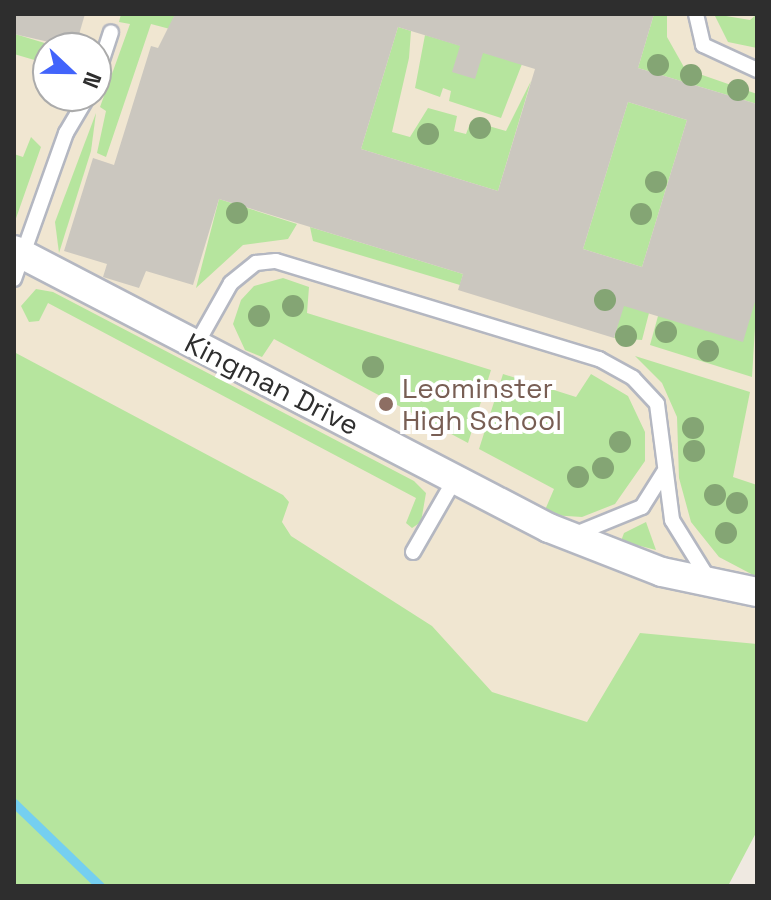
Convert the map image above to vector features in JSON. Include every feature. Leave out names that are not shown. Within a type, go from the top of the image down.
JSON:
[{"type":"street","name":"Kingman Drive","points":[[18,262],[196,345],[563,534],[714,585],[757,592]]},
{"type":"lane","points":[[696,14],[703,45],[757,70]]},
{"type":"lane","points":[[18,262],[66,133],[78,112]]},
{"type":"lane","points":[[196,345],[243,271],[256,263],[300,266],[616,367],[657,404],[672,520],[714,585]]},
{"type":"lane","points":[[563,534],[624,518],[642,507],[664,472]]},
{"type":"lane","points":[[413,552],[455,479]]},
{"type":"shaded area","name":"Leominster High School","points":[[14,14],[757,14],[757,717],[720,886],[14,712]]},
{"type":"green space","points":[[121,14],[175,14],[170,29],[151,24],[106,157],[97,153],[106,112],[112,112],[112,74],[130,24],[119,22]]},
{"type":"green space","points":[[654,14],[667,14],[667,37],[685,69],[757,94],[757,104],[638,68]]},
{"type":"green space","points":[[714,14],[750,20],[757,14],[757,48],[728,42]]},
{"type":"green space","points":[[398,27],[411,31],[409,58],[392,132],[410,137],[428,108],[457,116],[454,131],[466,134],[471,121],[506,131],[531,81],[498,191],[361,149]]},
{"type":"green space","points":[[15,34],[32,39],[32,59],[14,54]]},
{"type":"green space","points":[[425,35],[522,64],[501,118],[449,101],[451,91],[443,88],[440,97],[415,88]]},
{"type":"green space","points":[[628,102],[687,120],[642,267],[583,249]]},
{"type":"green space","points":[[96,113],[91,151],[59,253],[55,222]]},
{"type":"green space","points":[[31,137],[41,147],[14,224],[14,154],[23,157]]},
{"type":"green space","points":[[219,199],[297,224],[288,239],[243,245],[196,288]]},
{"type":"green space","points":[[310,227],[463,274],[460,285],[313,241]]},
{"type":"green space","points":[[588,274],[649,313],[642,340],[614,338],[618,323]]},
{"type":"green space","points":[[283,278],[309,287],[307,313],[491,370],[468,443],[274,339],[262,357],[245,350],[233,324],[241,300],[254,286]]},
{"type":"green space","points":[[36,289],[53,292],[414,481],[426,493],[421,522],[412,528],[406,523],[416,498],[48,303],[39,321],[29,322],[21,306]]},
{"type":"green space","points":[[757,295],[752,377],[650,345],[658,316]]},
{"type":"green space","points":[[14,352],[283,495],[289,502],[282,522],[291,536],[432,626],[492,692],[587,722],[640,633],[757,644],[757,831],[728,886],[14,886]]},
{"type":"green space","points":[[635,356],[750,392],[733,477],[757,485],[757,577],[719,557],[691,522],[679,478],[677,417],[662,383]]},
{"type":"green space","points":[[503,374],[576,397],[591,374],[628,396],[645,432],[645,461],[615,504],[582,517],[551,515],[545,510],[554,489],[479,449]]},
{"type":"green space","points":[[646,522],[656,550],[621,541],[624,533]]},
{"type":"building","points":[[14,14],[85,14],[80,32],[32,32],[32,38],[14,34]]},
{"type":"building","points":[[175,14],[654,14],[638,68],[757,104],[757,295],[743,342],[624,306],[614,338],[458,290],[463,274],[219,199],[193,285],[146,271],[139,288],[103,277],[107,264],[64,251],[93,158],[114,165],[151,46],[158,48]],"holes":[[[398,27],[460,46],[452,72],[475,79],[483,53],[535,69],[498,191],[361,149]],[[628,102],[687,120],[642,267],[583,249]]]},
{"type":"waterway","points":[[14,803],[100,886]]},
{"type":"place","name":"Leominster High School","points":[[386,404]]}]
